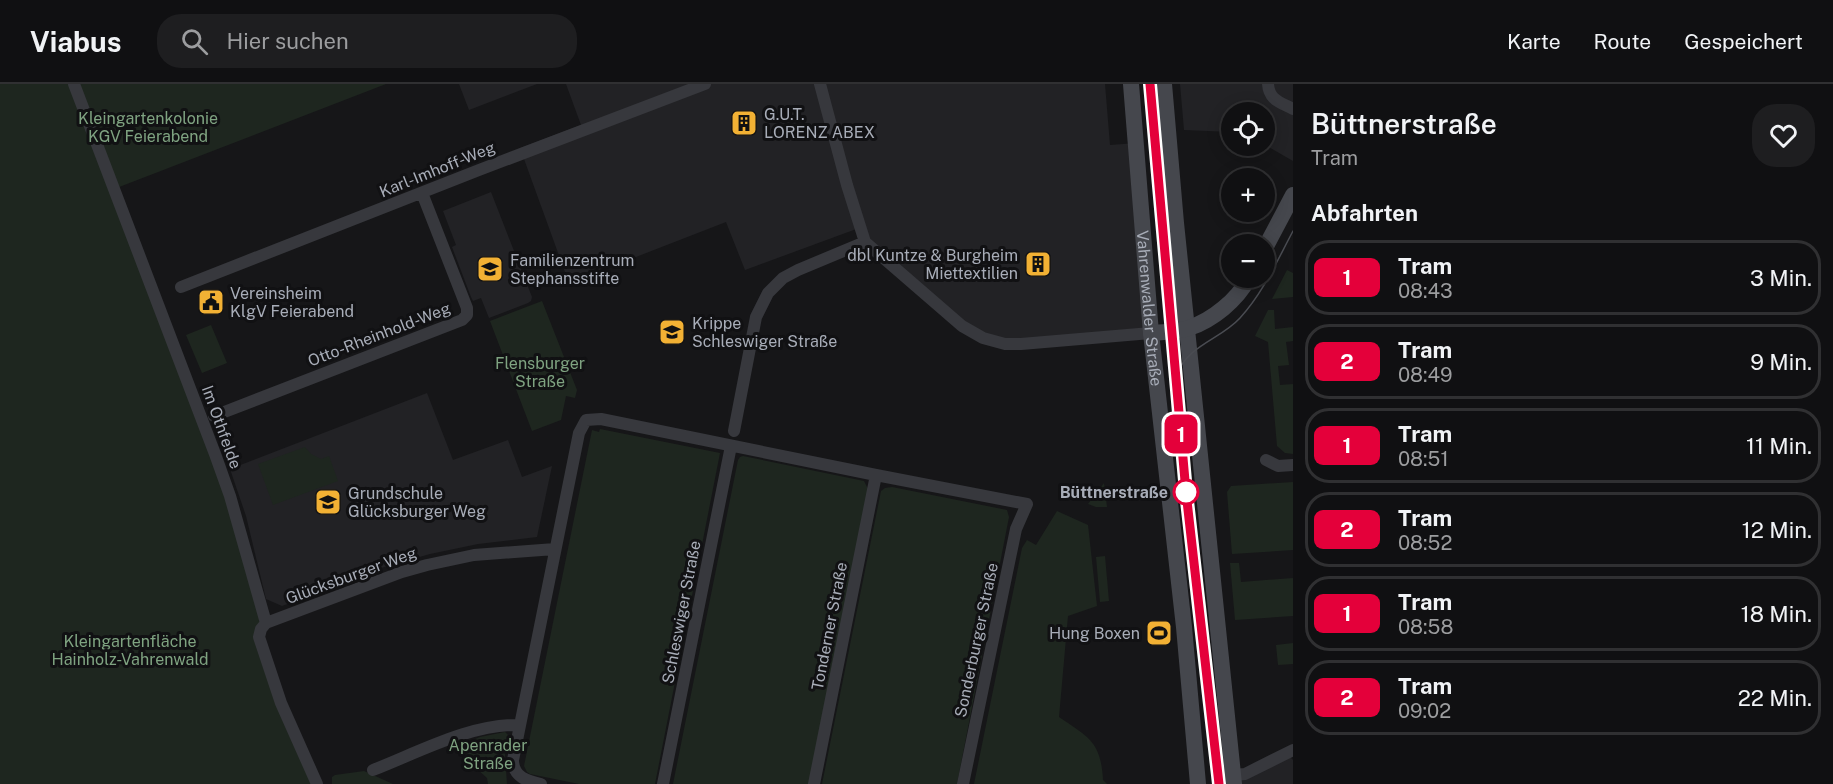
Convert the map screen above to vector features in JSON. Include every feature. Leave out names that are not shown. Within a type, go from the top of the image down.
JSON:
[{"type":"main road","name":"Vahrenwalder Straße","points":[[1131,84],[1151,333],[1184,627],[1198,784]]},
{"type":"main road","points":[[1164,84],[1233,779]]},
{"type":"main road","points":[[1272,234],[1293,195]]},
{"type":"main road","points":[[1151,333],[1188,328],[1206,320],[1217,313],[1243,288]]},
{"type":"street","name":"Im Othfelde","points":[[74,84],[230,496],[266,623],[261,629],[260,637],[281,703],[317,784]]},
{"type":"street","name":"Karl-Imhoff-Weg","points":[[181,287],[705,84]]},
{"type":"street","points":[[820,84],[865,242],[962,326],[983,338],[1005,344],[1151,333]]},
{"type":"street","points":[[1268,84],[1269,94],[1275,100],[1293,109]]},
{"type":"street","name":"Otto-Rheinhold-Weg","points":[[214,416],[462,320],[467,315],[467,308],[423,192]]},
{"type":"street","points":[[734,431],[756,317],[768,292],[783,278],[798,270],[865,242]]},
{"type":"street","points":[[541,784],[522,778],[513,767],[579,433],[586,420],[601,419],[876,475]]},
{"type":"street","name":"Schleswiger Straße","points":[[663,784],[731,446]]},
{"type":"street","points":[[1266,460],[1278,466],[1293,465]]},
{"type":"street","name":"Sonderburger Straße","points":[[876,475],[1027,504],[1016,529],[963,784]]},
{"type":"street","name":"Tonderner Straße","points":[[814,784],[876,475]]},
{"type":"street","name":"Glücksburger Weg","points":[[266,623],[402,572],[427,565],[474,555],[555,549]]},
{"type":"street","points":[[373,770],[462,734],[503,724],[520,725]]},
{"type":"street","points":[[1233,779],[1293,750]]},
{"type":"shaded area","points":[[459,84],[537,84],[469,110]]},
{"type":"shaded area","points":[[566,84],[1105,84],[1110,145],[1136,143],[1151,333],[1021,344],[983,338],[918,288],[859,228],[745,270],[726,222],[569,283],[520,148],[581,125]]},
{"type":"shaded area","points":[[1180,84],[1293,84],[1293,161],[1275,151],[1275,102],[1221,102],[1221,132],[1184,130]]},
{"type":"shaded area","name":"Familienzentrum Stephansstifte","points":[[491,192],[532,297],[528,303],[489,318],[481,298],[473,301],[471,297],[452,247],[456,245],[443,211]]},
{"type":"shaded area","name":"Grundschule Glücksburger Weg","points":[[427,393],[453,460],[508,440],[522,477],[552,466],[537,537],[478,544],[430,554],[381,568],[282,606],[266,599],[246,516],[230,469]]},
{"type":"shaded area","points":[[1289,756],[1293,760],[1293,784],[1234,784]]},
{"type":"green space","name":"Kleingartenfläche Hainholz-Vahrenwald","points":[[0,84],[386,84],[114,189],[203,421],[266,623],[260,637],[317,784],[0,784]]},
{"type":"green space","points":[[1287,270],[1293,273],[1293,297],[1272,299]]},
{"type":"green space","name":"Flensburger Straße","points":[[542,301],[577,390],[575,398],[566,396],[561,420],[532,431],[490,321]]},
{"type":"green space","points":[[1268,310],[1274,310],[1275,329],[1293,327],[1293,341],[1286,342],[1289,365],[1278,366],[1280,385],[1293,384],[1293,454],[1285,453],[1277,446],[1268,342],[1255,336]]},
{"type":"green space","points":[[211,325],[227,363],[202,373],[186,335]]},
{"type":"green space","points":[[600,429],[720,453],[655,784],[579,784],[530,774],[524,766],[592,430],[599,432]]},
{"type":"green space","points":[[305,447],[311,454],[321,459],[329,456],[338,481],[273,505],[258,464]]},
{"type":"green space","points":[[743,456],[864,481],[868,489],[809,784],[673,784],[738,460]]},
{"type":"green space","points":[[1293,482],[1293,550],[1232,554],[1227,492],[1231,486]]},
{"type":"green space","points":[[1104,483],[1107,507],[1088,504]]},
{"type":"green space","points":[[892,487],[1007,510],[1009,517],[957,784],[822,784],[881,491]]},
{"type":"green space","points":[[1057,511],[1088,525],[1097,606],[1068,616],[1059,717],[1091,741],[1099,757],[1103,780],[1107,784],[974,784],[1022,548],[1027,540],[1036,545]]},
{"type":"green space","points":[[1105,556],[1109,601],[1100,602],[1096,557]]},
{"type":"green space","points":[[1230,563],[1239,563],[1241,582],[1293,578],[1293,616],[1235,620]]},
{"type":"green space","points":[[1293,643],[1293,664],[1278,665],[1276,645]]},
{"type":"green space","name":"Apenrader Straße","points":[[505,732],[509,736],[505,755],[507,784],[488,784],[487,778],[454,748],[480,737]]},
{"type":"green space","points":[[364,771],[393,784],[332,784],[332,777],[335,775]]},
{"type":"tram line","points":[[1150,84],[1186,492],[1219,784]]},
{"type":"tram line","name":"1","points":[[1150,84],[1186,492],[1219,784]]},
{"type":"tram line","points":[[1176,376],[1188,357],[1240,318],[1256,298],[1293,231]]},
{"type":"place","name":"G.U.T. LORENZ ABEX","points":[[744,123]]},
{"type":"place","name":"dbl Kuntze & Burgheim Miettextilien","points":[[1038,264]]},
{"type":"place","name":"Familienzentrum Stephansstifte","points":[[490,269]]},
{"type":"place","name":"Vereinsheim KlgV Feierabend","points":[[211,302]]},
{"type":"place","name":"Krippe Schleswiger Straße","points":[[672,332]]},
{"type":"place","name":"Büttnerstraße","points":[[1186,492]]},
{"type":"place","name":"Grundschule Glücksburger Weg","points":[[328,502]]},
{"type":"place","name":"Hung Boxen","points":[[1159,633]]},
{"type":"park label","name":"Kleingartenkolonie KGV Feierabend","points":[[148,127]]}]
